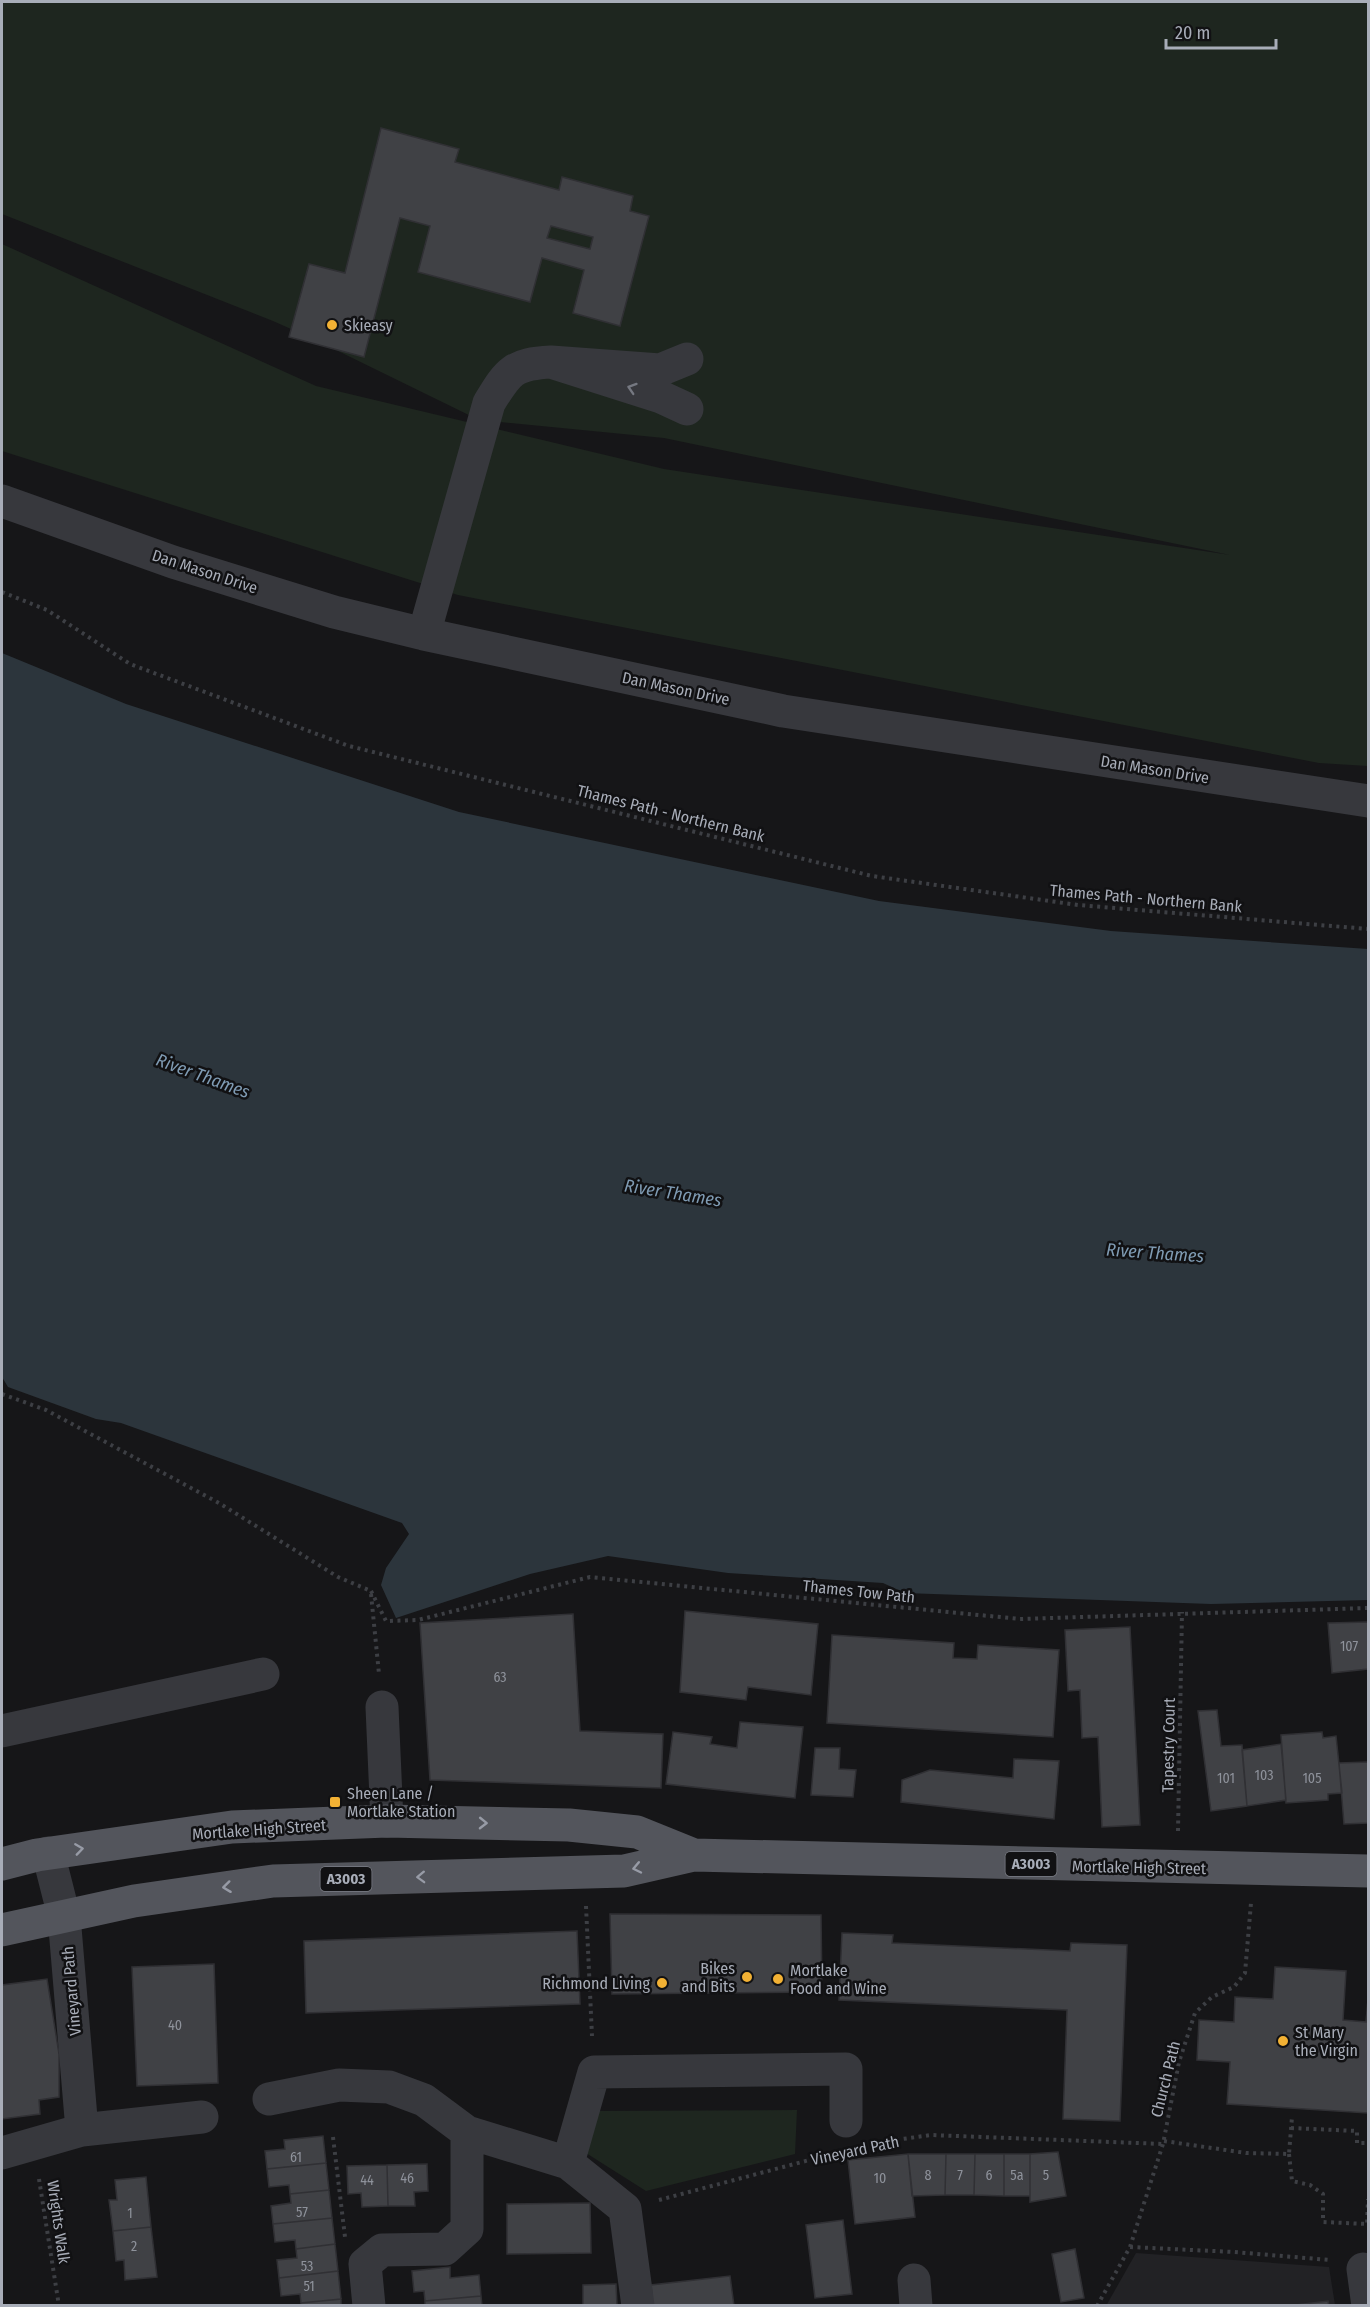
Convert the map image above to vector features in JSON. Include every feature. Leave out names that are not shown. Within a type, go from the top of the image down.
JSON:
[{"type":"main road","name":"Mortlake High Street","points":[[2,1864],[48,1853],[232,1827],[387,1821],[569,1825],[638,1832],[694,1855]]},
{"type":"main road","name":"Mortlake High Street","points":[[2,1930],[134,1901],[273,1881],[624,1870],[694,1855],[1368,1871]]},
{"type":"street","points":[[424,634],[489,403],[505,377],[525,363],[551,362],[660,370],[687,359]]},
{"type":"street","points":[[551,362],[661,397],[687,409]]},
{"type":"street","name":"Dan Mason Drive","points":[[2,501],[172,562],[334,612],[424,634],[783,711],[1368,801]]},
{"type":"street","points":[[2,1731],[263,1674]]},
{"type":"street","points":[[381,1695],[387,1821]]},
{"type":"street","name":"Vineyard Path","points":[[48,1853],[64,1916],[82,2130]]},
{"type":"street","name":"Vineyard Path","points":[[594,2072],[846,2069],[855,2133]]},
{"type":"street","points":[[568,2163],[594,2072]]},
{"type":"street","points":[[269,2099],[339,2085],[389,2087],[424,2100],[467,2132],[568,2163],[625,2209],[638,2306]]},
{"type":"street","points":[[2,2153],[82,2130],[202,2117]]},
{"type":"street","points":[[369,2306],[365,2264],[382,2250],[445,2249],[466,2229],[467,2132]]},
{"type":"street","points":[[1363,2269],[1368,2306]]},
{"type":"path","name":"Thames Path - Northern Bank","points":[[2,592],[46,610],[130,664],[349,746],[872,876],[1078,905],[1368,929]]},
{"type":"path","points":[[2,1394],[45,1410],[219,1503],[338,1577],[371,1591],[381,1695]]},
{"type":"path","name":"Thames Tow Path","points":[[371,1591],[386,1622],[418,1620],[590,1577],[1020,1619],[1182,1612],[1368,1608]]},
{"type":"path","name":"Tapestry Court","points":[[1178,1867],[1182,1612]]},
{"type":"path","name":"Church Path","points":[[1097,2306],[1130,2247],[1163,2143],[1179,2062],[1195,2013],[1212,1996],[1234,1987],[1245,1973],[1254,1870]]},
{"type":"path","points":[[585,1872],[594,2072]]},
{"type":"path","points":[[1292,2117],[1289,2154],[1292,2181],[1310,2185],[1323,2194],[1323,2222],[1367,2224],[1368,2199]]},
{"type":"path","points":[[1291,2128],[1357,2131],[1357,2143],[1368,2143]]},
{"type":"path","name":"Vineyard Path","points":[[855,2133],[1163,2143],[1289,2154]]},
{"type":"path","points":[[333,2137],[343,2234],[365,2264]]},
{"type":"path","name":"Wrights Walk","points":[[44,2142],[39,2183],[59,2306]]},
{"type":"path","name":"Vineyard Path","points":[[625,2209],[834,2153]]},
{"type":"path","points":[[1130,2247],[1329,2260],[1363,2269]]},
{"type":"shaded area","points":[[2,2],[1368,2],[1368,766],[1319,763],[458,595],[2,451],[2,244],[316,386],[664,469],[1230,555],[664,438],[479,420],[334,349],[289,337],[291,329],[273,321],[2,214]]},
{"type":"shaded area","points":[[797,2110],[795,2154],[646,2191],[586,2153],[595,2111]]},
{"type":"shaded area","points":[[1136,2253],[1329,2267],[1335,2305],[1106,2306]]},
{"type":"water","name":"River Thames","points":[[2,653],[126,704],[459,812],[879,901],[1111,931],[1368,949],[1368,1600],[1211,1604],[905,1593],[883,1583],[728,1573],[608,1556],[530,1574],[396,1618],[381,1585],[386,1568],[409,1534],[402,1523],[121,1423],[96,1419],[8,1387],[2,1377]]},
{"type":"building","points":[[381,128],[459,149],[455,162],[559,190],[562,177],[633,196],[630,211],[649,216],[620,326],[573,313],[584,270],[542,258],[530,302],[418,272],[430,226],[400,218],[364,357],[289,337],[309,264],[345,273]],"holes":[[[551,226],[593,237],[590,249],[547,238]]]},
{"type":"building","points":[[685,1611],[818,1624],[811,1695],[748,1687],[746,1700],[680,1692]]},
{"type":"building","points":[[573,1614],[580,1731],[663,1734],[661,1788],[430,1780],[420,1623]]},
{"type":"building","points":[[1368,1622],[1368,1669],[1332,1673],[1328,1623]]},
{"type":"building","points":[[1130,1627],[1140,1825],[1102,1827],[1098,1737],[1082,1738],[1080,1690],[1068,1691],[1065,1630]]},
{"type":"building","points":[[832,1635],[954,1643],[953,1658],[977,1659],[978,1645],[1059,1650],[1053,1737],[827,1723]]},
{"type":"building","points":[[1217,1710],[1221,1746],[1242,1745],[1247,1806],[1211,1811],[1198,1711]]},
{"type":"building","points":[[740,1722],[803,1727],[795,1798],[666,1784],[673,1732],[712,1737],[710,1744],[737,1748]]},
{"type":"building","points":[[1322,1732],[1323,1738],[1336,1736],[1342,1793],[1328,1794],[1328,1800],[1286,1803],[1281,1735]]},
{"type":"building","points":[[1281,1744],[1286,1800],[1247,1806],[1242,1750]]},
{"type":"building","points":[[815,1748],[840,1748],[839,1769],[856,1770],[853,1797],[811,1795]]},
{"type":"building","points":[[1014,1759],[1059,1761],[1054,1819],[901,1802],[902,1780],[930,1770],[1013,1778]]},
{"type":"building","points":[[1368,1762],[1368,1823],[1344,1824],[1339,1763]]},
{"type":"building","points":[[610,1914],[821,1915],[822,1992],[612,1994]]},
{"type":"building","points":[[577,1931],[580,2004],[306,2013],[304,1941]]},
{"type":"building","points":[[842,1933],[893,1935],[892,1943],[1070,1951],[1071,1943],[1127,1945],[1120,2121],[1063,2119],[1067,2010],[839,2000]]},
{"type":"building","points":[[214,1964],[218,2083],[137,2086],[132,1967]]},
{"type":"building","name":"St Mary the Virgin","points":[[1275,1967],[1346,1971],[1343,2020],[1366,2022],[1368,1999],[1368,2113],[1227,2104],[1230,2062],[1197,2060],[1199,2020],[1234,2022],[1235,1997],[1273,1999]]},
{"type":"building","points":[[47,1979],[59,2054],[59,2097],[39,2100],[40,2114],[2,2119],[2,1985]]},
{"type":"building","points":[[323,2136],[326,2163],[267,2169],[265,2151],[285,2149],[284,2140]]},
{"type":"building","points":[[1058,2152],[1066,2196],[1030,2202],[1030,2154]]},
{"type":"building","points":[[908,2154],[915,2217],[855,2224],[848,2160]]},
{"type":"building","points":[[908,2154],[946,2154],[945,2195],[912,2196]]},
{"type":"building","points":[[946,2154],[975,2154],[974,2195],[945,2195]]},
{"type":"building","points":[[975,2154],[1004,2154],[1004,2196],[974,2195]]},
{"type":"building","points":[[1004,2154],[1030,2154],[1030,2196],[1004,2196]]},
{"type":"building","points":[[326,2163],[329,2190],[290,2194],[289,2185],[269,2187],[267,2169]]},
{"type":"building","points":[[427,2164],[428,2191],[414,2192],[415,2206],[388,2206],[387,2165]]},
{"type":"building","points":[[387,2165],[388,2206],[362,2207],[361,2193],[348,2194],[347,2166]]},
{"type":"building","points":[[146,2177],[151,2227],[113,2231],[109,2200],[117,2200],[115,2180]]},
{"type":"building","points":[[329,2190],[332,2218],[273,2224],[271,2206],[291,2203],[290,2194]]},
{"type":"building","points":[[590,2203],[591,2253],[507,2254],[507,2204]]},
{"type":"building","points":[[332,2218],[335,2244],[296,2249],[295,2240],[275,2242],[273,2224]]},
{"type":"building","points":[[843,2220],[852,2294],[815,2298],[806,2225]]},
{"type":"building","points":[[151,2227],[157,2277],[125,2280],[124,2260],[116,2261],[113,2231]]},
{"type":"building","points":[[335,2244],[338,2271],[279,2278],[277,2260],[297,2258],[296,2249]]},
{"type":"building","points":[[1075,2249],[1084,2298],[1061,2302],[1052,2254]]},
{"type":"building","points":[[450,2267],[450,2278],[479,2275],[481,2296],[425,2301],[424,2291],[414,2292],[412,2271]]},
{"type":"building","points":[[338,2271],[341,2299],[301,2303],[300,2294],[281,2296],[279,2278]]},
{"type":"building","points":[[730,2276],[734,2306],[653,2306],[651,2285]]},
{"type":"building","points":[[616,2284],[617,2306],[583,2306],[583,2285]]},
{"type":"building","points":[[481,2296],[482,2306],[425,2306],[425,2301]]},
{"type":"building","points":[[341,2299],[341,2306],[302,2306],[301,2303]]},
{"type":"building","points":[[1328,2301],[1329,2306],[1287,2306]]},
{"type":"place","name":"Skieasy","points":[[332,325]]},
{"type":"place","name":"Sheen Lane / Mortlake Station","points":[[335,1802]]},
{"type":"place","name":"Bikes and Bits","points":[[747,1977]]},
{"type":"place","name":"Mortlake Food and Wine","points":[[778,1979]]},
{"type":"place","name":"Richmond Living","points":[[662,1983]]},
{"type":"place","name":"St Mary the Virgin","points":[[1283,2041]]}]
